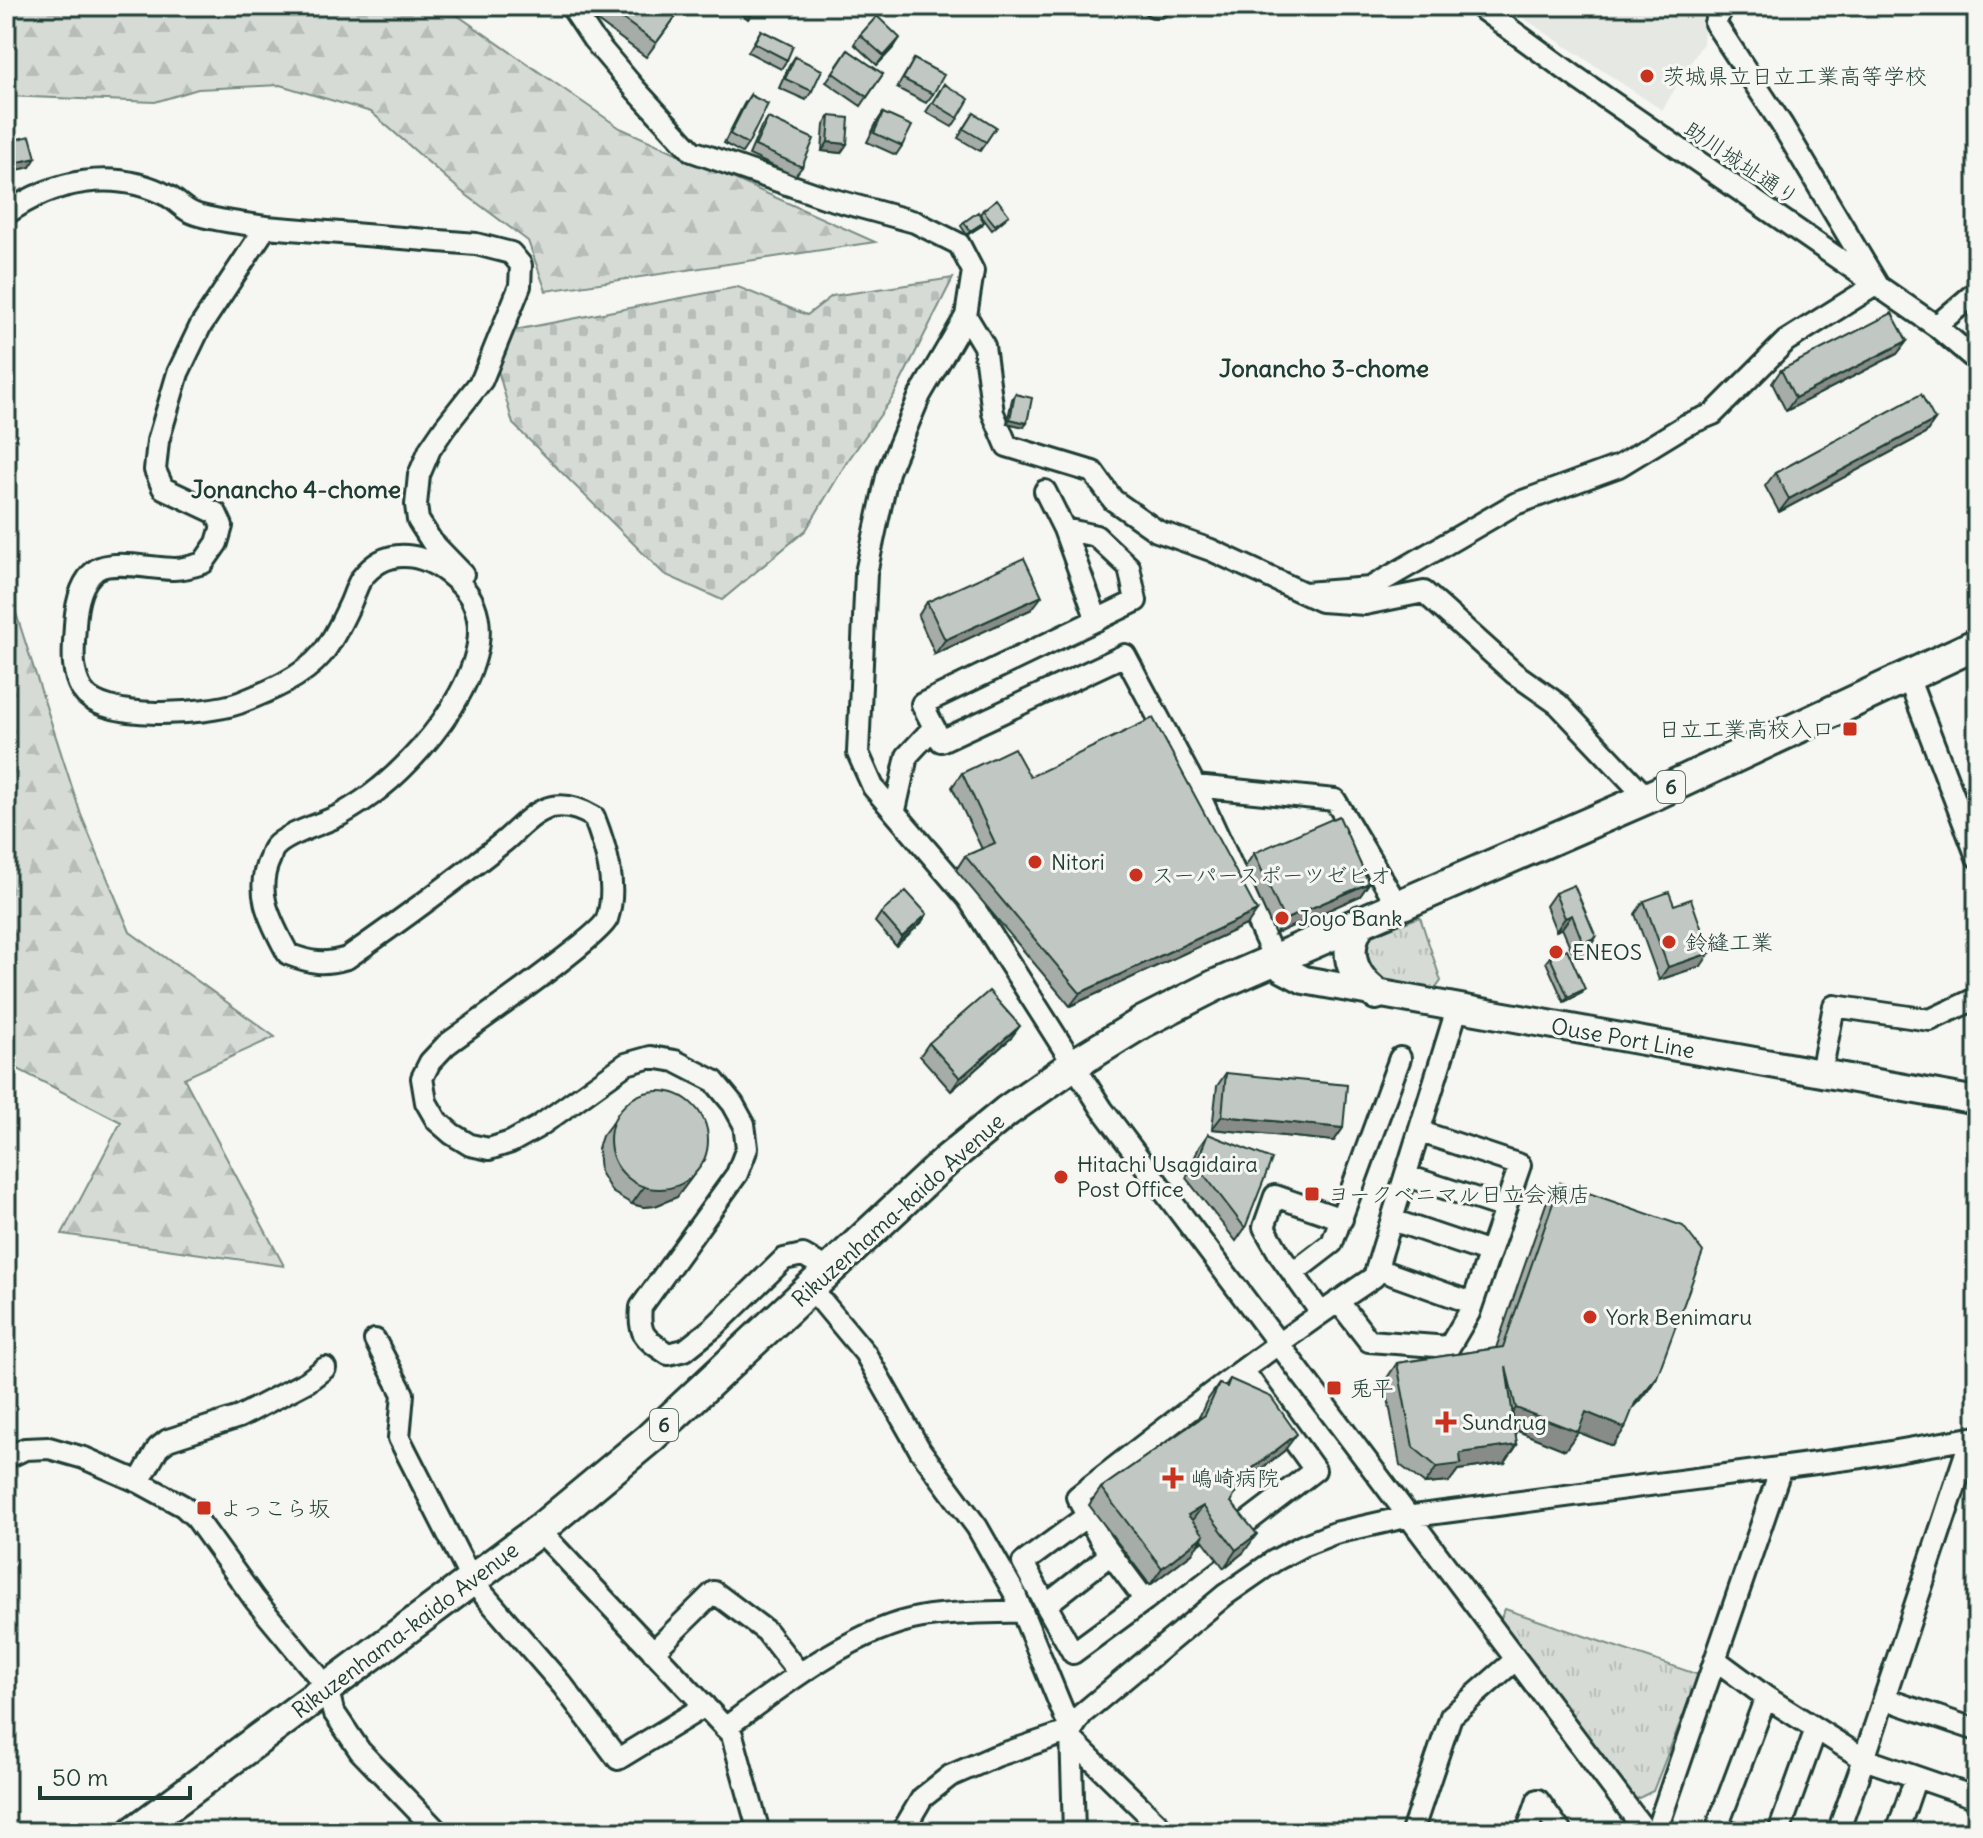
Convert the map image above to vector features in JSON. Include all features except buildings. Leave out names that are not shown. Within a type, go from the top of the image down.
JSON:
[{"type":"highway","name":"Rikuzenhama-kaido Avenue","points":[[149,1827],[327,1687],[539,1530],[650,1438],[947,1160],[1007,1111],[1073,1065],[1216,985],[1647,798],[1977,644]]},
{"type":"highway","points":[[1361,921],[1354,932],[1350,958],[1355,973],[1376,994]]},
{"type":"main road","name":"Ouse Port Line","points":[[1275,960],[1283,969],[1304,980],[1977,1101]]},
{"type":"street","points":[[571,6],[593,39],[692,151],[827,198],[915,222],[959,244],[973,271],[966,316],[920,395],[888,472],[866,573],[858,753],[873,787],[968,898],[1111,1122],[1280,1343],[1514,1661],[1646,1832]]},
{"type":"street","name":"助川城址通り","points":[[1478,6],[1877,284],[1936,326],[1977,361]]},
{"type":"street","points":[[1305,593],[1370,588],[1515,504],[1619,466],[1686,425],[1713,414],[1786,341],[1877,284],[1782,125],[1715,23],[1723,6]]},
{"type":"street","points":[[6,214],[33,195],[62,185],[118,181],[168,196],[194,214],[266,227],[476,244],[511,253],[521,265],[520,286],[482,380],[430,449],[419,475],[418,520],[432,542],[458,567],[478,593],[484,614],[462,690],[416,754],[380,788],[354,806],[275,846],[265,867],[263,889],[267,912],[288,954],[324,965],[347,958],[549,807],[581,809],[594,817],[609,867],[612,895],[606,923],[581,946],[446,1045],[430,1062],[422,1078],[426,1102],[437,1121],[452,1134],[470,1145],[489,1149],[511,1142],[538,1127],[626,1064],[651,1057],[675,1061],[714,1081],[733,1104],[744,1124],[747,1148],[737,1174],[641,1307],[640,1324],[646,1339],[668,1354],[685,1350],[714,1327],[784,1259],[803,1255],[865,1353],[920,1450],[977,1527],[1022,1611],[1071,1735],[1074,1832]]},
{"type":"street","points":[[266,227],[200,327],[178,373],[158,441],[155,470],[163,488],[216,513],[222,526],[217,543],[203,563],[177,570],[116,565],[97,569],[83,585],[76,611],[73,669],[84,692],[101,704],[135,711],[176,713],[235,704],[281,686],[321,656],[344,619],[361,579],[392,557],[414,555],[439,567],[461,585],[476,610],[480,627]]},
{"type":"street","points":[[1936,326],[1977,291]]},
{"type":"street","points":[[966,316],[984,346],[993,413],[1007,446],[1093,472],[1113,500],[1157,531],[1211,550],[1321,601],[1365,604],[1424,592],[1514,673],[1558,704],[1647,798]]},
{"type":"street","points":[[1045,491],[1064,529],[1097,620]]},
{"type":"street","points":[[1064,529],[1096,536],[1129,567],[1136,601],[922,704],[941,741],[1125,655],[1195,786],[1275,960]]},
{"type":"street","points":[[1908,677],[1977,857]]},
{"type":"street","points":[[895,810],[907,756],[934,727]]},
{"type":"street","points":[[1195,786],[1335,800],[1398,906]]},
{"type":"street","points":[[1821,1073],[1834,1006],[1930,1020],[1977,998]]},
{"type":"street","points":[[1145,1600],[1111,1554],[1077,1497],[1243,1370],[1374,1277],[1457,1009]]},
{"type":"street","points":[[1293,1273],[1332,1243],[1400,1058]]},
{"type":"street","points":[[1342,1219],[1275,1196],[1264,1227],[1293,1273],[1369,1341],[1449,1347],[1469,1313],[1520,1165],[1421,1132]]},
{"type":"street","points":[[1407,1176],[1505,1208]]},
{"type":"street","points":[[1392,1220],[1490,1253]]},
{"type":"street","points":[[1377,1269],[1472,1303]]},
{"type":"street","points":[[375,1340],[403,1394],[399,1438],[472,1581],[563,1686],[618,1759],[705,1706]]},
{"type":"street","points":[[139,1482],[158,1448],[168,1440],[239,1417],[308,1381],[325,1368]]},
{"type":"street","points":[[1087,1516],[1023,1563],[1073,1653],[1315,1470],[1243,1370]]},
{"type":"street","points":[[902,1832],[922,1798],[950,1776],[996,1756],[1071,1735],[1082,1714],[1225,1595],[1274,1561],[1335,1533],[1406,1517],[1781,1468],[1974,1438],[1838,1832]]},
{"type":"street","points":[[6,1458],[25,1449],[49,1448],[84,1458],[183,1506],[196,1518],[255,1600],[327,1687],[333,1711],[360,1751],[438,1832]]},
{"type":"street","points":[[1656,1832],[1781,1468]]},
{"type":"street","points":[[539,1530],[732,1735],[759,1832]]},
{"type":"street","points":[[1046,1605],[1111,1554]]},
{"type":"street","points":[[653,1652],[714,1592],[766,1631],[799,1673]]},
{"type":"street","points":[[725,1728],[799,1673],[881,1629],[922,1617],[1022,1611]]},
{"type":"street","points":[[1716,1660],[1766,1697],[1864,1759],[1977,1798]]},
{"type":"street","points":[[1412,1832],[1451,1716],[1514,1661]]},
{"type":"street","points":[[1728,1832],[1719,1822],[1766,1697]]},
{"type":"street","points":[[1885,1699],[1977,1730]]},
{"type":"street","points":[[1779,1832],[1816,1729]]},
{"type":"street","points":[[1071,1735],[1166,1832]]},
{"type":"street","points":[[1897,1832],[1916,1777]]},
{"type":"street","points":[[1527,1832],[1538,1800],[1561,1832]]},
{"type":"shaded area","name":"茨城県立日立工業高等学校","points":[[1505,6],[1705,6],[1703,43],[1662,110]]},
{"type":"green space","points":[[6,6],[444,6],[620,128],[875,242],[546,291],[528,241],[461,191],[371,112],[280,85],[198,89],[155,102],[6,96]]},
{"type":"green space","points":[[953,278],[893,397],[847,462],[806,530],[722,600],[664,574],[513,424],[498,370],[515,330],[738,287],[807,315],[832,296]]},
{"type":"green space","points":[[6,582],[81,815],[130,932],[275,1037],[184,1078],[284,1266],[62,1234],[121,1122],[6,1063]]},
{"type":"green space","points":[[1420,917],[1441,981],[1431,995],[1379,985],[1364,960],[1366,937]]},
{"type":"green space","points":[[1505,1609],[1699,1675],[1653,1791],[1635,1800],[1499,1622]]},
{"type":"place","name":"茨城県立日立工業高等学校","points":[[1647,76]]},
{"type":"place","name":"日立工業高校入口","points":[[1850,729]]},
{"type":"place","name":"Nitori","points":[[1035,862]]},
{"type":"place","name":"スーパースポーツゼビオ","points":[[1136,875]]},
{"type":"place","name":"Joyo Bank","points":[[1282,918]]},
{"type":"place","name":"鈴縫工業","points":[[1669,942]]},
{"type":"place","name":"ENEOS","points":[[1556,952]]},
{"type":"place","name":"Hitachi Usagidaira Post Office","points":[[1061,1177]]},
{"type":"place","name":"ヨークベニマル日立会瀬店","points":[[1312,1194]]},
{"type":"place","name":"York Benimaru","points":[[1590,1317]]},
{"type":"place","name":"兎平","points":[[1334,1388]]},
{"type":"place","name":"Sundrug","points":[[1446,1422]]},
{"type":"place","name":"嶋崎病院","points":[[1173,1478]]},
{"type":"place","name":"よっこら坂","points":[[204,1508]]},
{"type":"district","name":"Jonancho 3-chome","points":[[1324,369]]},
{"type":"district","name":"Jonancho 4-chome","points":[[296,490]]}]
